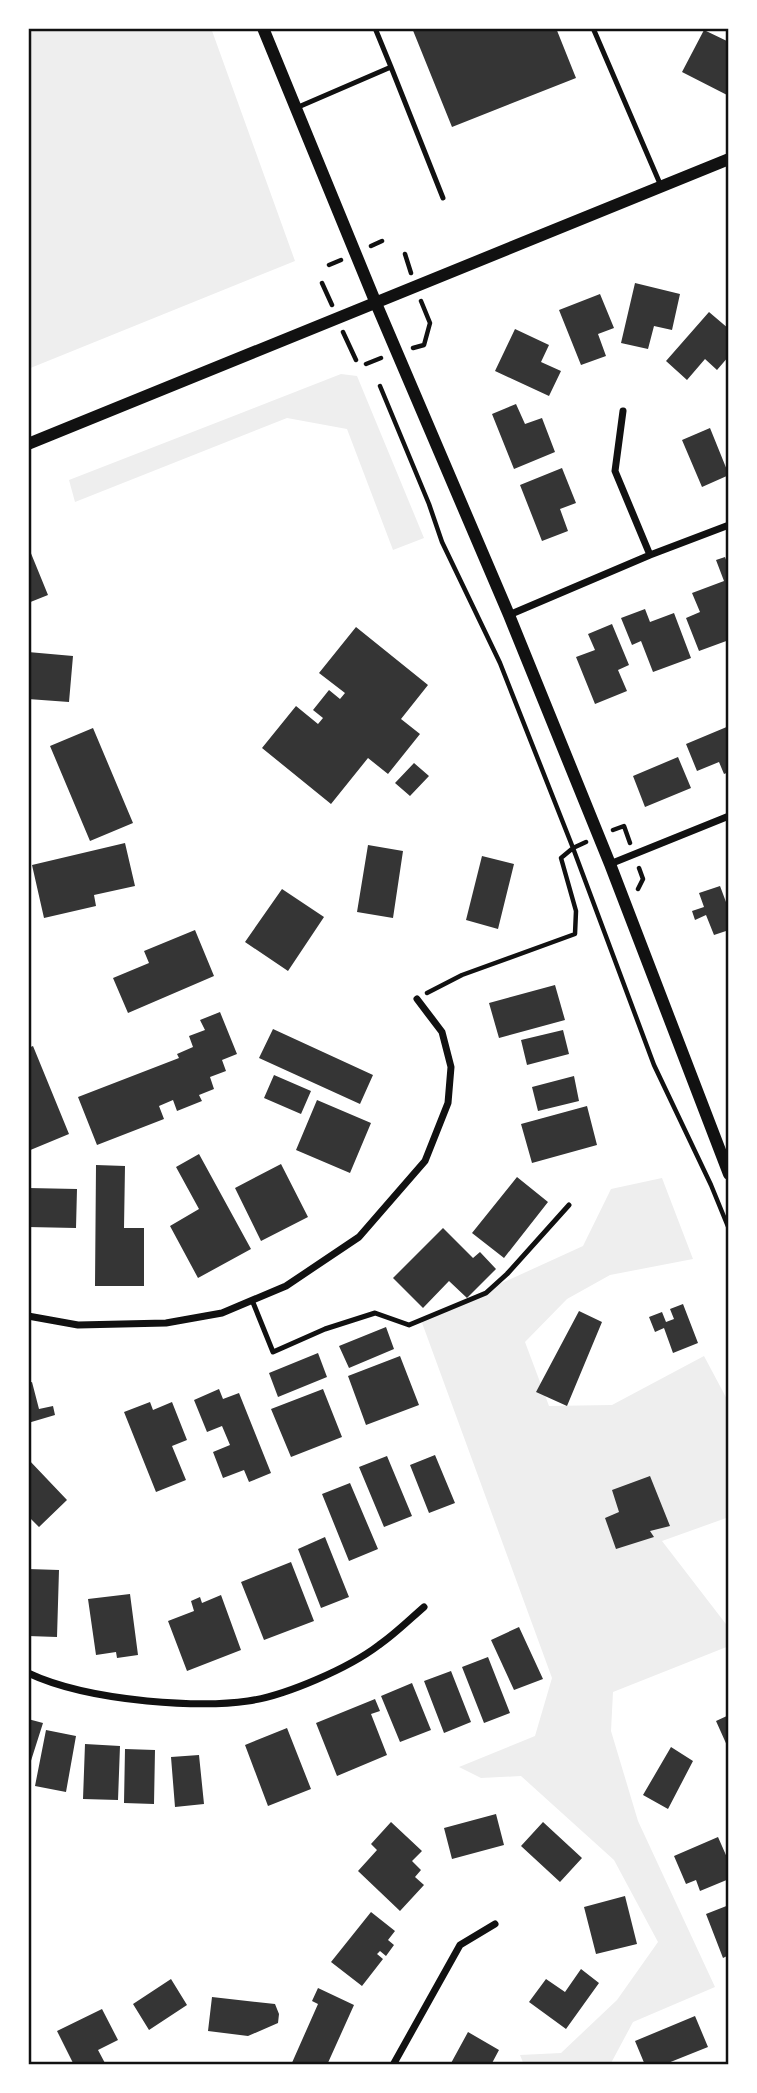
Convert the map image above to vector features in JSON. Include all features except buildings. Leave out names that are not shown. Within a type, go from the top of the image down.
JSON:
[{"type":"street","points":[[263,28],[375,301],[509,615],[610,864],[729,1174]]},
{"type":"street","points":[[28,444],[729,159]]},
{"type":"street","points":[[623,411],[615,471],[650,555]]},
{"type":"street","points":[[509,615],[650,555],[729,525]]},
{"type":"street","points":[[610,864],[729,816]]},
{"type":"street","points":[[28,1316],[78,1325],[166,1323],[222,1313],[286,1286],[359,1237],[425,1161],[448,1103],[451,1067],[442,1032],[417,999]]},
{"type":"street","points":[[28,1673],[47,1682],[118,1698],[185,1704],[249,1701],[295,1687],[345,1666],[378,1647],[424,1607]]},
{"type":"street","points":[[393,2065],[460,1945],[495,1923]]},
{"type":"lane","points":[[375,28],[443,198]]},
{"type":"lane","points":[[593,28],[661,186]]},
{"type":"lane","points":[[296,108],[391,67]]},
{"type":"lane","points":[[252,1300],[273,1352],[326,1329],[375,1313],[409,1325],[486,1293],[508,1274],[569,1205]]},
{"type":"path","points":[[380,386],[442,542],[500,663],[654,1065],[729,1229]]},
{"type":"path","points":[[417,999],[462,975],[575,934],[576,911],[561,858],[573,848]]},
{"type":"shaded area","points":[[28,28],[211,28],[295,261],[28,369]]},
{"type":"shaded area","points":[[341,374],[357,376],[424,538],[393,550],[347,429],[287,418],[75,502],[69,480]]},
{"type":"shaded area","points":[[662,1178],[693,1259],[610,1275],[567,1299],[525,1342],[549,1406],[612,1405],[704,1356],[729,1403],[729,1517],[662,1541],[729,1628],[729,1646],[613,1692],[611,1731],[638,1821],[715,1987],[633,2022],[610,2065],[524,2065],[520,2055],[561,2053],[617,2000],[658,1942],[614,1860],[521,1776],[481,1778],[459,1767],[535,1736],[552,1678],[421,1320],[583,1246],[611,1189]]}]
